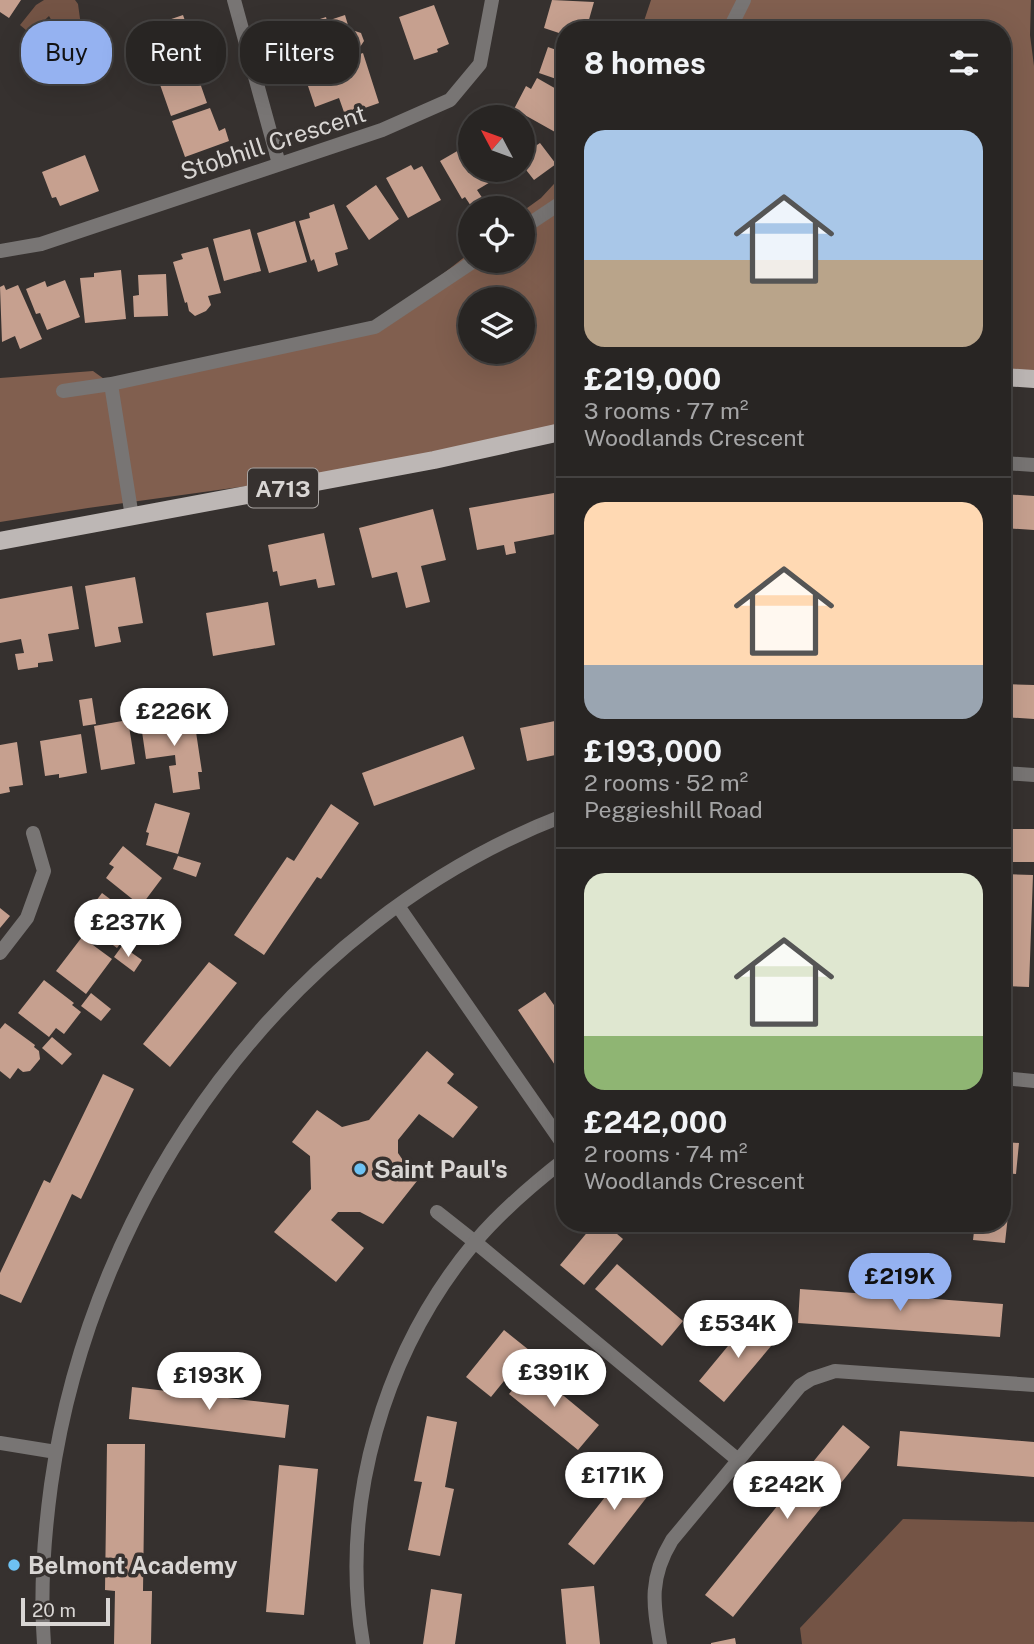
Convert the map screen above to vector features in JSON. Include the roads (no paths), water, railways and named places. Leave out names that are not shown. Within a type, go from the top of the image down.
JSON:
[{"type":"main road","points":[[1011,378],[1034,379]]},
{"type":"main road","name":"A713","points":[[0,541],[435,460],[556,433]]},
{"type":"street","points":[[234,0],[279,163]]},
{"type":"street","name":"Stobhill Crescent","points":[[0,251],[41,244],[382,130],[450,100],[480,64],[492,0]]},
{"type":"street","points":[[734,21],[744,0]]},
{"type":"street","points":[[535,220],[556,206]]},
{"type":"street","points":[[63,390],[111,384],[375,327],[458,272]]},
{"type":"street","points":[[111,384],[132,517]]},
{"type":"street","points":[[1011,464],[1034,465]]},
{"type":"street","points":[[1011,774],[1034,775]]},
{"type":"street","points":[[44,1644],[43,1574],[47,1513],[56,1452],[69,1393],[93,1311],[117,1252],[145,1195],[173,1147],[237,1057],[274,1015],[344,949],[398,906],[488,850],[556,819]]},
{"type":"street","points":[[0,953],[27,918],[44,871],[33,833]]},
{"type":"street","points":[[398,906],[556,1134]]},
{"type":"street","points":[[1011,1079],[1034,1081]]},
{"type":"street","points":[[363,1644],[356,1585],[359,1514],[374,1441],[398,1368],[418,1326],[475,1242],[534,1183],[556,1166]]},
{"type":"street","points":[[437,1212],[738,1460]]},
{"type":"street","points":[[660,1644],[653,1593],[662,1557],[672,1540],[800,1386],[823,1374],[847,1371],[1034,1384]]},
{"type":"street","points":[[0,1443],[56,1452]]},
{"type":"place","name":"Saint Paul's","points":[[360,1169]]},
{"type":"place","name":"Belmont Academy","points":[[14,1565]]}]
